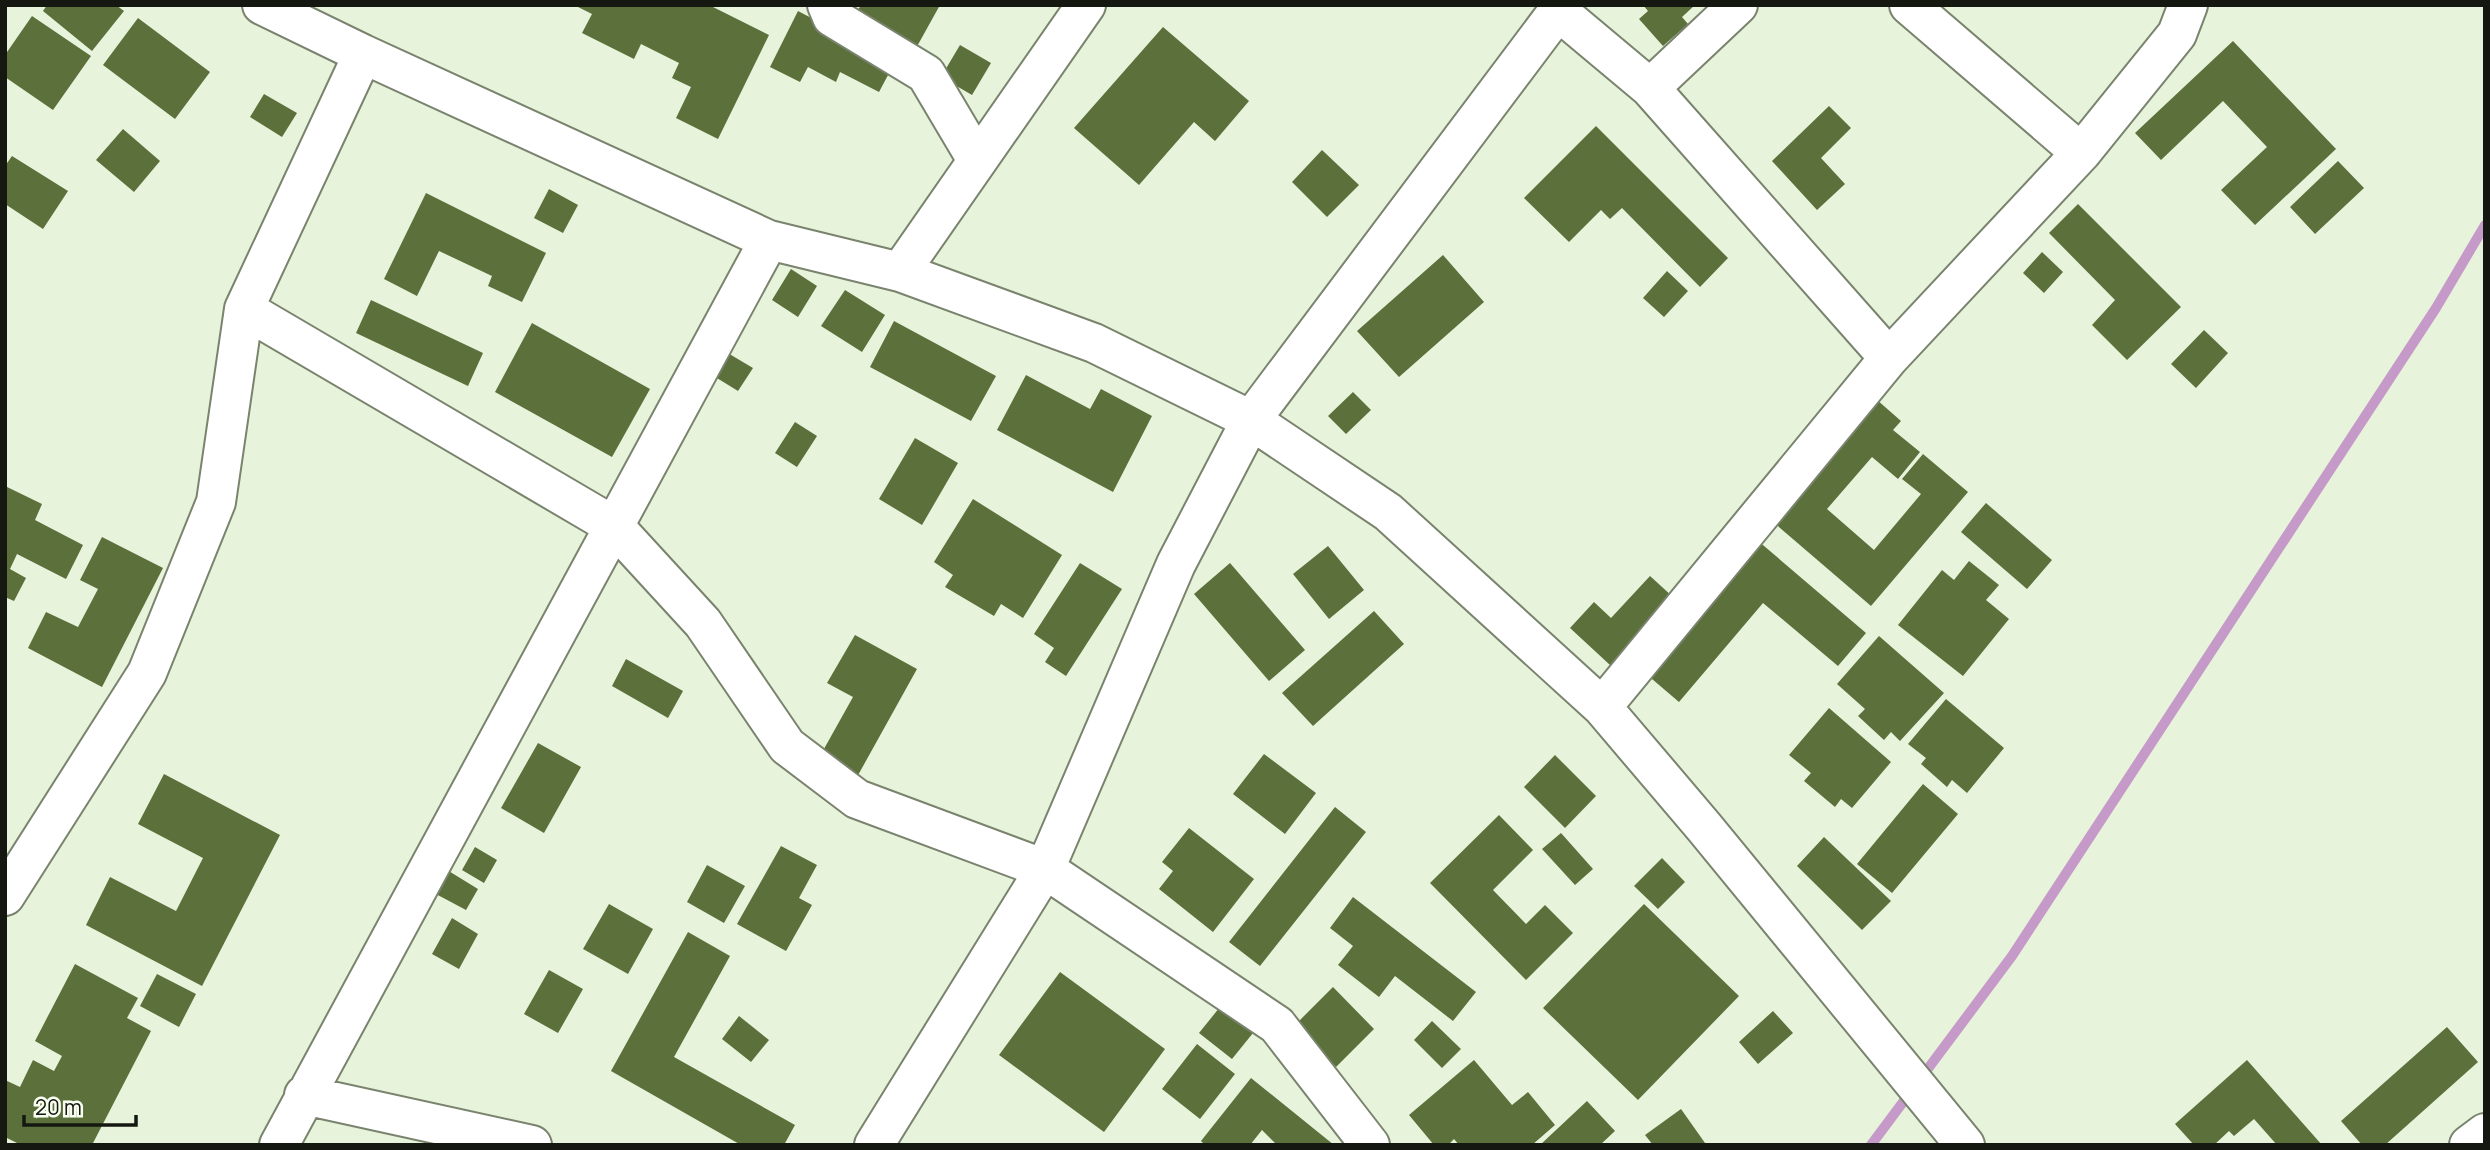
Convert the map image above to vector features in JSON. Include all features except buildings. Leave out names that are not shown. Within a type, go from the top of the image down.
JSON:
[{"type":"street","points":[[262,5],[769,240],[900,272],[1094,343],[1251,421],[1388,512],[1602,707],[1965,1145]]},
{"type":"street","points":[[827,5],[832,17],[926,74],[977,160]]},
{"type":"street","points":[[900,272],[1086,5]]},
{"type":"street","points":[[1650,88],[1738,5]]},
{"type":"street","points":[[1909,5],[2081,153]]},
{"type":"street","points":[[1602,707],[1889,358],[2081,153],[2177,34],[2188,5]]},
{"type":"street","points":[[874,1145],[1045,869],[1176,564],[1251,421],[1555,8],[1650,88],[1889,358]]},
{"type":"street","points":[[5,896],[147,673],[216,502],[244,309],[363,54]]},
{"type":"street","points":[[279,1145],[769,240]]},
{"type":"street","points":[[244,309],[614,526],[703,623],[787,746],[857,799],[1045,869],[1277,1025],[1370,1145]]},
{"type":"street","points":[[304,1095],[532,1145]]},
{"type":"street","points":[[2469,1145],[2485,1133]]},
{"type":"waterway","points":[[1871,1145],[2012,956],[2436,308],[2485,225]]}]
